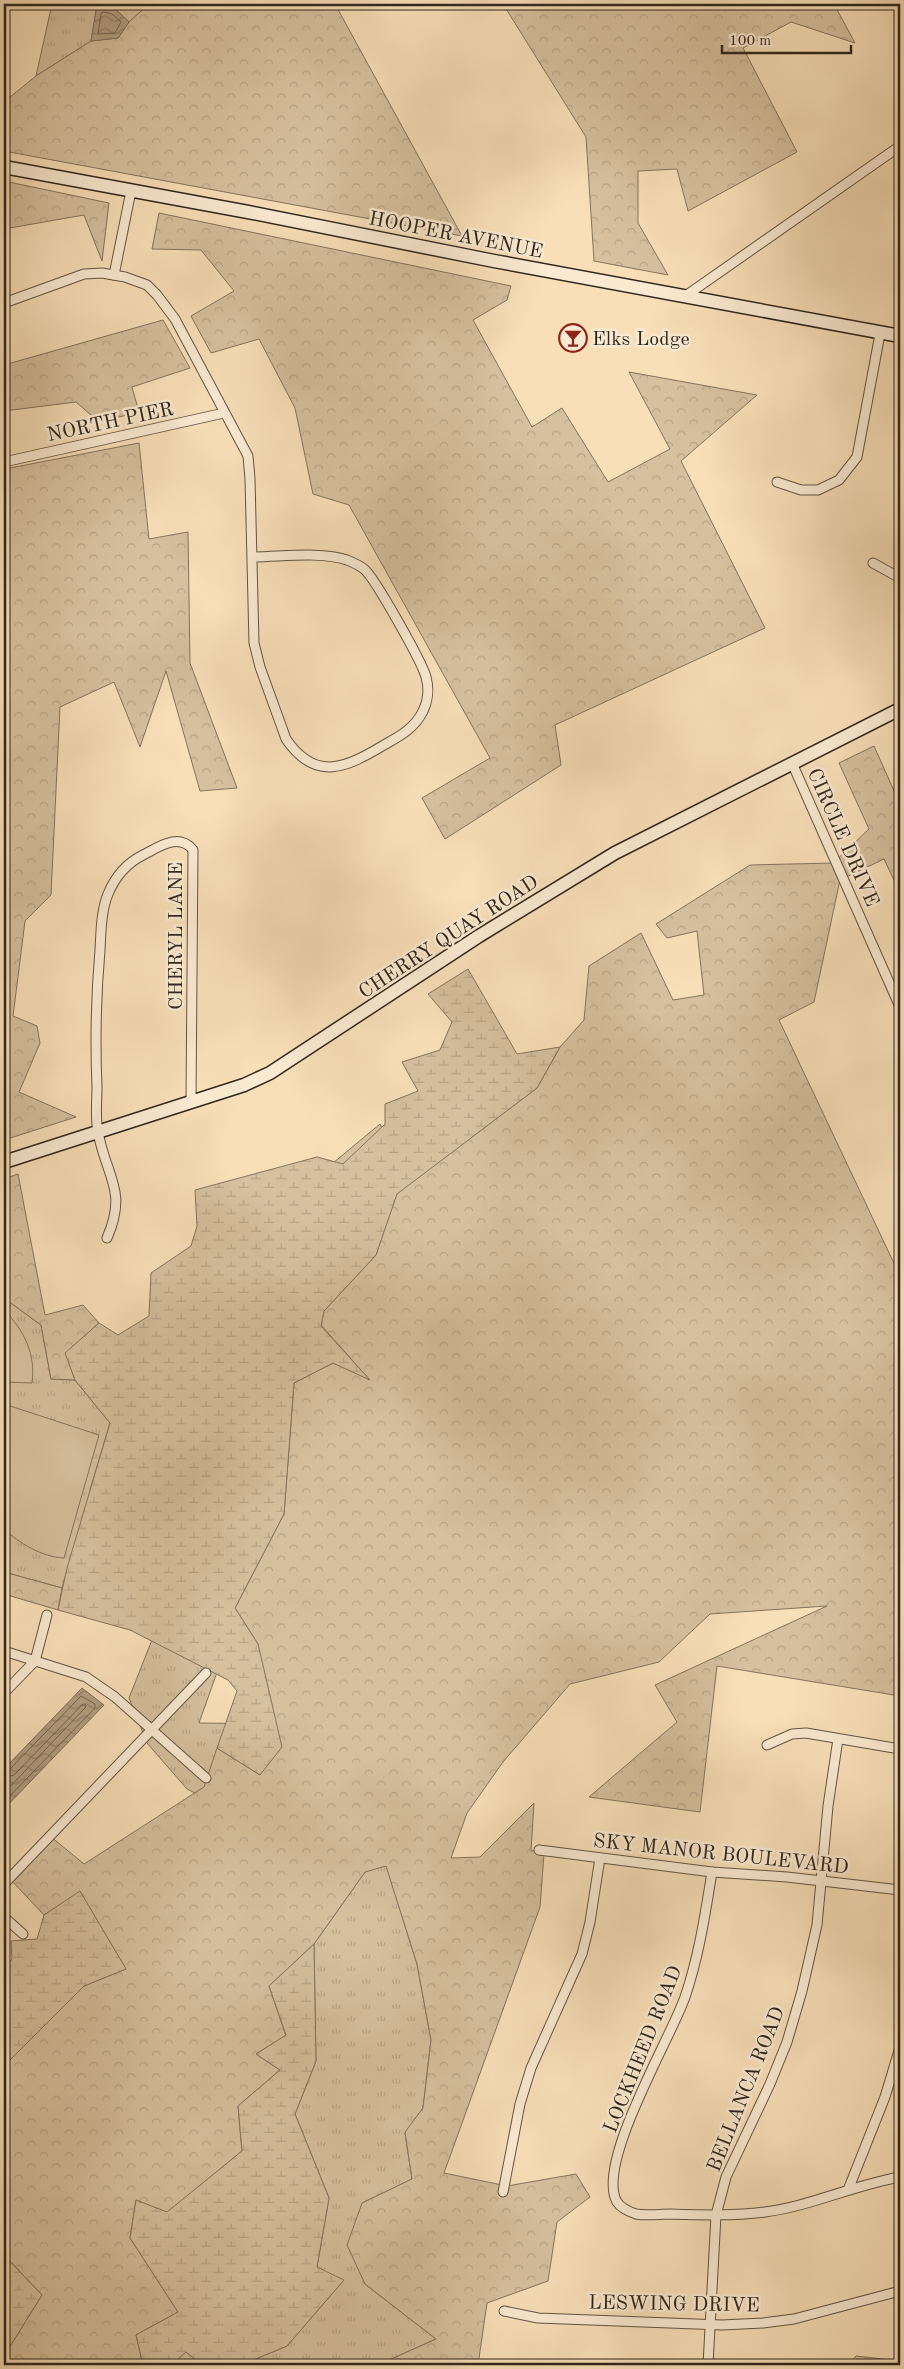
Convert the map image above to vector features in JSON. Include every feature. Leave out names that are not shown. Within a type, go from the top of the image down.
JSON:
[{"type":"street","points":[[684,297],[900,146]]},
{"type":"street","name":"HOOPER AVENUE","points":[[4,168],[131,190],[684,297],[880,334],[900,336]]},
{"type":"street","points":[[114,275],[131,190]]},
{"type":"street","points":[[4,303],[84,274],[114,275],[147,285],[157,295],[174,320],[248,456],[254,643],[260,667],[286,739],[292,748],[312,764],[323,767],[341,767],[354,762],[404,734],[424,710],[428,694],[426,677],[417,656],[364,569],[348,560],[330,556],[252,557]]},
{"type":"street","points":[[777,482],[801,490],[818,490],[840,480],[857,456],[880,334]]},
{"type":"street","name":"NORTH PIER","points":[[4,462],[224,413]]},
{"type":"street","points":[[872,564],[900,578]]},
{"type":"street","name":"CHERRY QUAY ROAD","points":[[4,1162],[244,1084],[270,1073],[478,936],[615,853],[900,709]]},
{"type":"street","name":"CIRCLE DRIVE","points":[[792,763],[900,1007]]},
{"type":"street","name":"CHERYL LANE","points":[[98,1132],[95,1040],[97,983],[102,917],[107,895],[115,879],[138,858],[168,842],[178,841],[187,843],[193,850],[191,1101]]},
{"type":"street","points":[[98,1132],[116,1191],[116,1218],[107,1238]]},
{"type":"street","points":[[4,1693],[35,1660],[47,1615]]},
{"type":"street","points":[[4,1651],[86,1678],[115,1697],[206,1778]]},
{"type":"street","points":[[4,1884],[206,1673]]},
{"type":"street","points":[[767,1745],[792,1734],[806,1733],[900,1749]]},
{"type":"street","name":"BELLANCA ROAD","points":[[708,2365],[716,2215],[726,2177],[770,2084],[787,2042],[802,1991],[817,1925],[828,1806],[838,1739]]},
{"type":"street","name":"SKY MANOR BOULEVARD","points":[[539,1850],[712,1872],[900,1890]]},
{"type":"street","points":[[503,2192],[520,2104],[531,2068],[568,1989],[582,1954],[590,1922],[600,1858]]},
{"type":"street","name":"LOCKHEED ROAD","points":[[712,1872],[700,1945],[684,2000],[640,2095],[617,2158],[614,2183],[616,2201],[622,2207],[636,2214],[716,2215]]},
{"type":"street","points":[[4,1917],[23,1934]]},
{"type":"street","points":[[848,2190],[885,2097],[900,2047]]},
{"type":"street","points":[[716,2215],[786,2209],[848,2190],[900,2177]]},
{"type":"street","name":"LESWING DRIVE","points":[[504,2311],[538,2318],[710,2324],[763,2323],[794,2319],[900,2291]]},
{"type":"green space","points":[[52,4],[149,4],[129,22],[115,9],[97,6],[91,41],[36,76]]},
{"type":"green space","points":[[149,4],[335,4],[462,236],[4,151],[4,102],[36,76],[91,41],[118,38],[129,22]]},
{"type":"green space","points":[[503,4],[834,4],[855,43],[791,22],[743,48],[797,152],[688,211],[677,169],[638,171],[638,223],[668,275],[594,261],[586,137]]},
{"type":"green space","points":[[4,181],[109,203],[102,261],[84,215],[4,229]]},
{"type":"green space","points":[[159,213],[511,286],[507,300],[473,320],[532,427],[562,408],[608,482],[670,449],[629,372],[757,395],[681,461],[765,628],[555,725],[561,765],[445,839],[422,798],[490,758],[349,505],[313,494],[295,408],[259,339],[211,353],[191,316],[234,291],[201,250],[152,249]]},
{"type":"green space","points":[[163,320],[190,368],[132,387],[139,412],[99,422],[76,402],[4,411],[4,365]]},
{"type":"green space","points":[[139,443],[149,539],[188,532],[190,663],[237,788],[200,791],[166,671],[140,747],[114,682],[60,707],[51,895],[25,921],[13,1016],[37,1026],[40,1043],[19,1092],[76,1117],[4,1140],[4,536],[10,468]]},
{"type":"green space","points":[[874,746],[895,793],[900,791],[900,893],[884,859],[840,880],[814,1002],[779,1020],[900,1276],[900,1696],[717,1666],[700,1812],[589,1797],[677,1722],[655,1685],[827,1606],[710,1614],[659,1662],[570,1684],[503,1762],[467,1813],[451,1858],[480,1857],[534,1803],[531,1851],[539,1850],[544,1854],[540,1907],[444,2173],[507,2186],[576,2174],[590,2197],[557,2222],[548,2281],[487,2303],[478,2365],[378,2365],[436,2339],[365,2284],[347,2245],[362,2203],[412,2179],[405,2132],[423,2108],[431,2040],[417,1964],[386,1866],[365,1872],[314,1944],[269,1986],[286,2036],[256,2054],[280,2070],[238,2106],[242,2151],[167,2213],[136,2200],[130,2238],[178,2312],[136,2335],[143,2365],[4,2365],[4,2356],[42,2295],[4,2255],[4,2066],[84,1986],[126,1969],[80,1892],[44,1915],[9,1878],[50,1836],[84,1864],[204,1787],[217,1748],[260,1775],[258,1644],[235,1608],[284,1514],[294,1383],[333,1363],[369,1379],[321,1325],[324,1311],[376,1255],[396,1194],[537,1088],[560,1047],[584,1020],[589,966],[641,933],[673,1000],[704,995],[697,931],[667,938],[656,924],[750,865],[833,863],[869,829],[839,763]]},
{"type":"green space","points":[[468,969],[517,1054],[560,1047],[537,1088],[397,1194],[376,1255],[324,1311],[321,1326],[370,1380],[333,1363],[294,1383],[284,1514],[235,1608],[258,1644],[282,1747],[260,1775],[217,1748],[237,1691],[228,1680],[130,1630],[58,1610],[67,1568],[110,1423],[75,1380],[65,1353],[99,1323],[118,1335],[149,1316],[151,1273],[191,1246],[197,1226],[195,1190],[317,1157],[343,1164],[385,1124],[385,1104],[418,1091],[402,1062],[440,1050],[452,1022],[428,994]]},
{"type":"green space","points":[[380,1124],[410,1185],[67,1570],[62,1588],[4,1572],[4,1298],[41,1325],[51,1379],[75,1380],[110,1423],[90,1490],[167,1301]]},
{"type":"green space","points":[[18,1174],[45,1315],[83,1305],[99,1323],[66,1353],[75,1380],[51,1379],[41,1325],[4,1298],[4,1179]]},
{"type":"green space","points":[[4,1310],[23,1334],[27,1343],[32,1362],[32,1383],[4,1382]]},
{"type":"green space","points":[[4,1404],[99,1435],[64,1558],[39,1552],[4,1529]]},
{"type":"green space","points":[[4,1572],[62,1588],[58,1610],[4,1594]]},
{"type":"green space","points":[[165,1607],[225,1650],[199,1723],[281,1724],[333,1864],[187,1789],[147,1743],[129,1698]]},
{"type":"green space","points":[[386,1865],[417,1964],[431,2040],[423,2108],[405,2133],[412,2179],[362,2203],[365,2284],[436,2339],[378,2365],[241,2365],[287,2346],[343,2281],[317,2267],[329,2198],[295,2114],[316,2061],[314,1944],[365,1872]]},
{"type":"green space","points":[[80,1891],[126,1969],[84,1986],[4,2066],[4,1969],[12,1959],[11,1941],[37,1939],[44,1915]]},
{"type":"green space","points":[[314,1944],[316,2061],[295,2114],[329,2198],[317,2267],[344,2280],[287,2346],[241,2365],[202,2365],[186,2352],[171,2365],[143,2365],[136,2335],[178,2312],[130,2238],[136,2200],[167,2212],[242,2151],[238,2106],[280,2070],[256,2054],[286,2035],[269,1986]]},
{"type":"green space","points":[[4,2255],[42,2295],[4,2356]]},
{"type":"green space","points":[[186,2352],[202,2365],[171,2365]]},
{"type":"green space","points":[[856,2356],[900,2361],[900,2365],[849,2365]]},
{"type":"water","points":[[97,5],[115,9],[129,22],[118,38],[91,41]]},
{"type":"water","points":[[82,1688],[104,1705],[4,1809],[4,1769]]},
{"type":"place","name":"Elks Lodge","points":[[573,338]]}]
